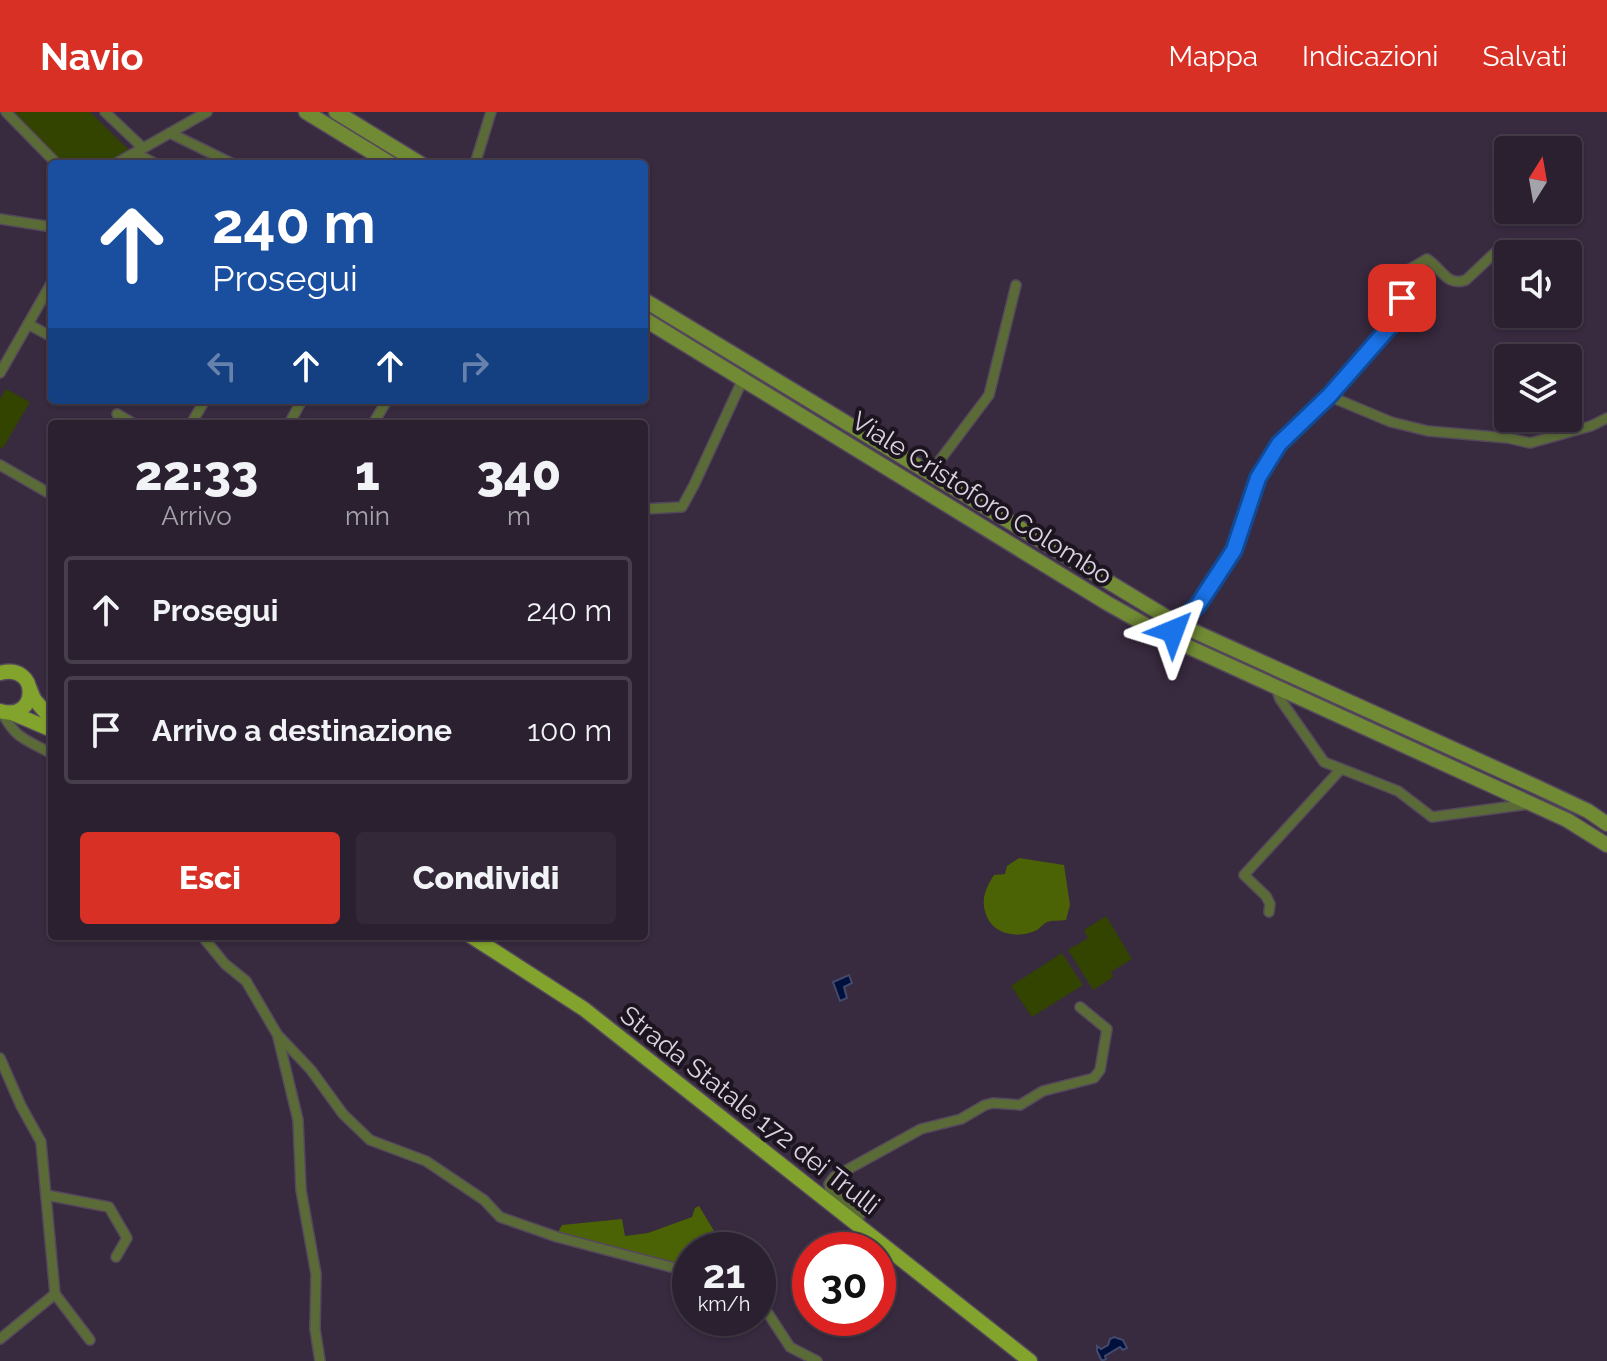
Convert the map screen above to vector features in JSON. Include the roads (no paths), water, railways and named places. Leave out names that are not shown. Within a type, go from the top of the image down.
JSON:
[{"type":"main road","points":[[306,112],[379,160]]},
{"type":"main road","points":[[336,112],[414,160]]},
{"type":"main road","name":"Viale Cristoforo Colombo","points":[[648,302],[1178,624],[1537,787],[1606,822]]},
{"type":"main road","name":"Viale Cristoforo Colombo","points":[[648,321],[1167,637],[1532,804],[1607,845]]},
{"type":"main road","points":[[3,670],[23,676],[16,708]]},
{"type":"main road","points":[[16,708],[34,699],[48,715]]},
{"type":"main road","points":[[16,708],[48,728]]},
{"type":"main road","points":[[1594,836],[1606,822]]},
{"type":"main road","name":"Strada Statale 172 dei Trulli","points":[[477,940],[584,1009],[1030,1361]]},
{"type":"street","points":[[6,112],[53,160]]},
{"type":"street","points":[[105,112],[151,160]]},
{"type":"street","points":[[122,160],[207,112]]},
{"type":"street","points":[[476,160],[491,112]]},
{"type":"street","points":[[170,133],[225,160]]},
{"type":"street","points":[[383,160],[388,144]]},
{"type":"street","points":[[0,219],[48,226]]},
{"type":"street","points":[[1167,637],[1198,605],[1234,550],[1258,478],[1279,444],[1329,396],[1401,314],[1404,309],[1402,298],[1394,284],[1398,276],[1427,259],[1451,282],[1458,283],[1466,280],[1494,253]]},
{"type":"street","points":[[932,476],[945,453],[989,395],[1016,285]]},
{"type":"street","points":[[0,373],[48,289]]},
{"type":"street","points":[[28,324],[48,335]]},
{"type":"street","points":[[682,342],[691,329]]},
{"type":"street","points":[[0,347],[11,354]]},
{"type":"street","points":[[648,509],[682,507],[743,379]]},
{"type":"street","points":[[1329,396],[1391,422],[1428,431],[1530,443],[1591,426],[1607,418]]},
{"type":"street","points":[[117,414],[127,420]]},
{"type":"street","points":[[0,465],[48,493]]},
{"type":"street","points":[[1276,688],[1280,699],[1324,762],[1398,791],[1432,817],[1532,804]]},
{"type":"street","points":[[16,708],[10,730],[48,752]]},
{"type":"street","points":[[16,708],[24,733],[32,742]]},
{"type":"street","points":[[1269,912],[1270,904],[1266,896],[1244,875],[1341,769]]},
{"type":"street","points":[[205,940],[225,964],[246,981],[277,1034],[311,1070],[343,1114],[370,1140],[426,1161],[484,1200],[500,1217],[557,1237],[672,1267]]},
{"type":"street","points":[[856,1223],[860,1215],[830,1191],[829,1184],[854,1164],[921,1129],[961,1119],[985,1105],[1020,1105],[1043,1091],[1094,1078],[1100,1070],[1107,1029],[1080,1007]]},
{"type":"street","points":[[277,1034],[298,1120],[301,1190],[316,1274],[315,1329],[320,1361]]},
{"type":"street","points":[[0,1058],[41,1142],[55,1294],[90,1340]]},
{"type":"street","points":[[46,1195],[109,1207],[127,1238],[116,1257]]},
{"type":"street","points":[[0,1339],[55,1294]]},
{"type":"street","points":[[776,1326],[790,1347],[817,1361]]},
{"type":"water","points":[[849,975],[852,983],[844,987],[847,998],[840,1001],[833,982]]},
{"type":"water","points":[[1114,1337],[1123,1340],[1127,1348],[1123,1350],[1120,1347],[1102,1361],[1097,1346],[1101,1349]]}]
